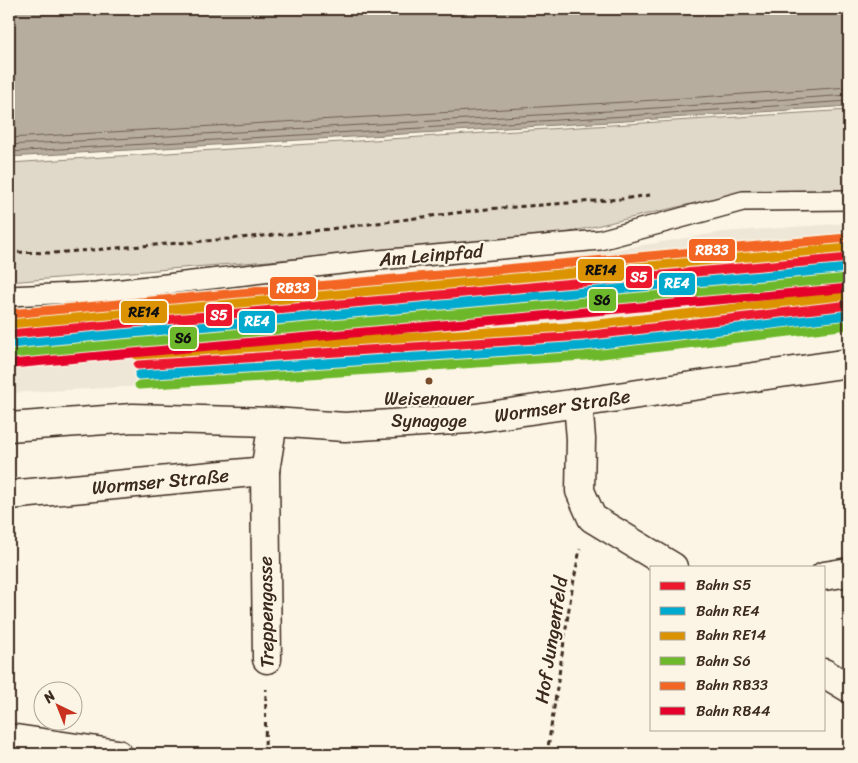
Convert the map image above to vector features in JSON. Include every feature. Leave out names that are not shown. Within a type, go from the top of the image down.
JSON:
[{"type":"street","name":"Wormser Straße","points":[[9,427],[132,418],[273,422],[345,427],[469,419],[849,363]]},
{"type":"street","points":[[578,403],[582,439],[580,491],[592,518],[671,566]]},
{"type":"street","points":[[266,471],[273,422]]},
{"type":"street","name":"Wormser Straße","points":[[9,495],[266,471]]},
{"type":"street","name":"Treppengasse","points":[[266,471],[267,659]]},
{"type":"street","points":[[826,576],[849,572]]},
{"type":"street","points":[[826,674],[849,688]]},
{"type":"street","points":[[9,738],[118,754]]},
{"type":"lane","name":"Am Leinpfad","points":[[9,296],[96,292],[368,261],[600,240],[743,201],[849,200]]},
{"type":"path","points":[[9,252],[53,254],[214,240],[298,232],[487,209],[622,199],[659,193]]},
{"type":"path","name":"Hof Jungenfeld","points":[[547,754],[571,595],[580,549]]},
{"type":"path","name":"Treppengasse","points":[[265,754],[267,659]]},
{"type":"shaded area","points":[[849,110],[849,190],[810,193],[742,192],[540,239],[9,282],[9,163]]},
{"type":"shaded area","points":[[849,223],[849,320],[416,372],[9,393],[9,312],[498,269],[723,232]]},
{"type":"water","points":[[9,9],[849,9],[849,106],[9,157]]},
{"type":"rail line","name":"RB33","points":[[9,314],[847,238]]},
{"type":"rail line","name":"RE14","points":[[9,324],[848,248]]},
{"type":"rail line","name":"S5","points":[[9,334],[849,258]]},
{"type":"rail line","name":"RE4","points":[[10,344],[849,268]]},
{"type":"rail line","name":"S6","points":[[11,354],[849,278]]},
{"type":"rail line","name":"RB44","points":[[12,364],[849,288]]},
{"type":"rail line","name":"RE14","points":[[137,355],[582,326],[848,295]]},
{"type":"rail line","name":"S5","points":[[138,365],[583,336],[849,305]]},
{"type":"rail line","name":"RE4","points":[[139,375],[584,346],[849,315]]},
{"type":"rail line","name":"S6","points":[[139,385],[584,356],[849,325]]},
{"type":"place","name":"Weisenauer Synagoge","points":[[429,381]]}]
